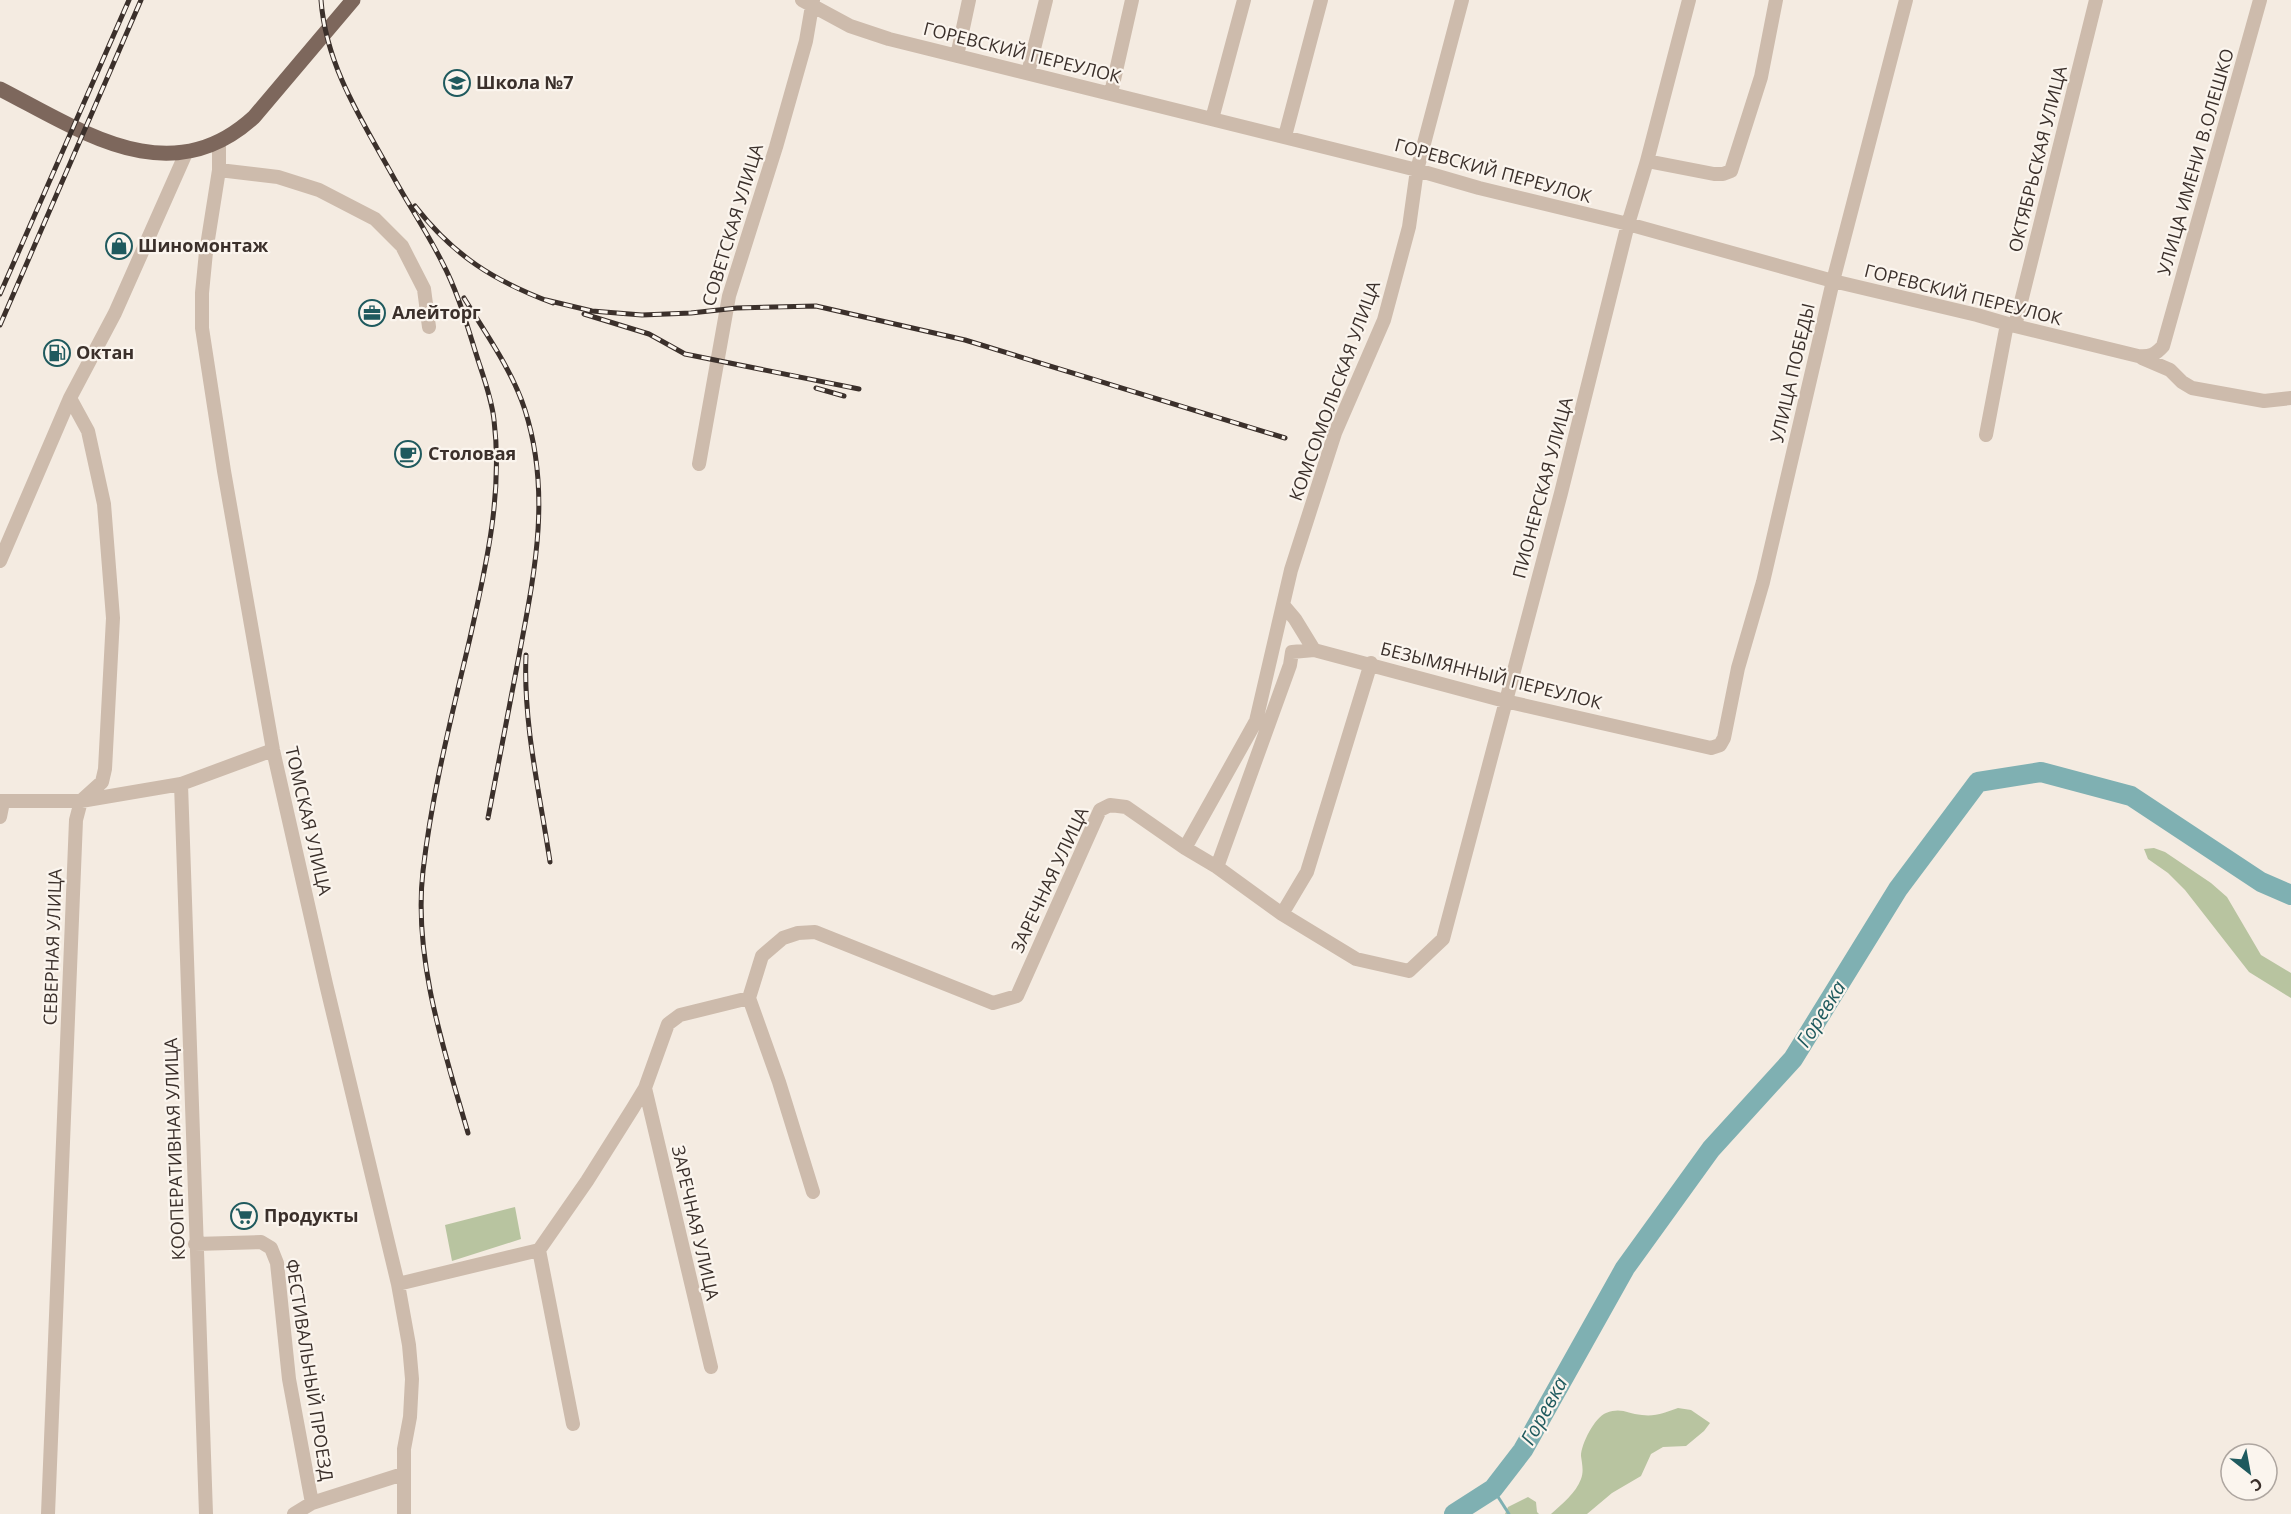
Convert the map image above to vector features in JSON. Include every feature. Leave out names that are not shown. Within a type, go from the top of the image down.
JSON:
[{"type":"main road","points":[[0,89],[83,133],[102,140],[130,149],[186,153],[219,143],[236,133],[254,117],[353,0]]},
{"type":"street","points":[[957,56],[969,0]]},
{"type":"street","points":[[1028,73],[1046,0]]},
{"type":"street","points":[[1111,93],[1132,0]]},
{"type":"street","points":[[1212,118],[1244,0]]},
{"type":"street","points":[[1285,136],[1321,0]]},
{"type":"street","name":"КОМСОМОЛЬСКАЯ УЛИЦА","points":[[1185,848],[1256,721],[1292,570],[1335,433],[1384,320],[1409,227],[1418,170],[1462,0]]},
{"type":"street","name":"ПИОНЕРСКАЯ УЛИЦА","points":[[1409,971],[1443,939],[1561,493],[1628,224],[1689,0]]},
{"type":"street","points":[[1647,161],[1714,174],[1731,171],[1761,77],[1776,0]]},
{"type":"street","name":"УЛИЦА ПОБЕДЫ","points":[[1711,748],[1720,745],[1724,738],[1738,668],[1763,582],[1833,281],[1906,0]]},
{"type":"street","name":"ОКТЯБРЬСКАЯ УЛИЦА","points":[[1986,435],[2011,325],[2096,0]]},
{"type":"street","name":"УЛИЦА ИМЕНИ В.ОЛЕШКО","points":[[2138,356],[2156,355],[2163,346],[2260,0]]},
{"type":"street","name":"ГОРЕВСКИЙ ПЕРЕУЛОК","points":[[809,2],[850,26],[889,39],[1285,136],[1479,188],[1628,224],[1833,281],[2138,356],[2170,370],[2192,388],[2264,401],[2291,398]]},
{"type":"street","name":"СОВЕТСКАЯ УЛИЦА","points":[[699,464],[729,296],[806,41],[809,2]]},
{"type":"street","name":"ТОМСКАЯ УЛИЦА","points":[[219,143],[219,170],[202,293],[202,328],[224,471],[273,750],[398,1284],[409,1345],[412,1379],[403,1474],[404,1514]]},
{"type":"street","points":[[0,561],[70,398],[115,313],[186,153]]},
{"type":"street","points":[[219,170],[278,177],[319,190],[375,219],[402,246],[424,289],[429,327]]},
{"type":"street","points":[[70,398],[88,431],[96,462],[104,504],[114,618],[105,769],[102,782],[81,801]]},
{"type":"street","points":[[1217,867],[1290,665],[1292,652],[1314,650],[1284,606]]},
{"type":"street","name":"БЕЗЫМЯННЫЙ ПЕРЕУЛОК","points":[[1314,650],[1371,663],[1505,701],[1711,748]]},
{"type":"street","points":[[1282,914],[1307,873],[1371,663]]},
{"type":"street","points":[[0,817],[1,801],[81,801],[181,784],[273,750]]},
{"type":"street","name":"КООПЕРАТИВНАЯ УЛИЦА","points":[[181,784],[206,1514]]},
{"type":"street","name":"СЕВЕРНАЯ УЛИЦА","points":[[48,1514],[76,820],[81,801]]},
{"type":"street","name":"ЗАРЕЧНАЯ УЛИЦА","points":[[749,998],[762,956],[783,938],[798,933],[815,932],[993,1003],[1017,996],[1100,810],[1110,805],[1126,807],[1217,867],[1282,914],[1356,959],[1409,971]]},
{"type":"street","points":[[398,1284],[539,1250],[587,1181],[645,1088],[668,1024],[680,1015],[749,998],[779,1083],[813,1192]]},
{"type":"street","name":"ЗАРЕЧНАЯ УЛИЦА","points":[[645,1088],[711,1367]]},
{"type":"street","name":"ФЕСТИВАЛЬНЫЙ ПРОЕЗД","points":[[195,1244],[261,1242],[271,1248],[277,1263],[289,1379],[312,1503]]},
{"type":"street","points":[[539,1250],[573,1424]]},
{"type":"street","points":[[294,1514],[312,1503],[403,1474]]},
{"type":"green space","points":[[2154,848],[2165,852],[2211,883],[2227,897],[2261,955],[2291,973],[2291,998],[2249,972],[2185,890],[2168,873],[2148,859],[2144,849]]},
{"type":"green space","points":[[515,1207],[521,1239],[452,1261],[445,1225]]},
{"type":"green space","points":[[1678,1408],[1691,1410],[1710,1423],[1686,1446],[1663,1447],[1651,1454],[1641,1476],[1612,1493],[1587,1514],[1551,1514],[1579,1484],[1582,1473],[1583,1445],[1597,1420],[1606,1413],[1616,1411],[1652,1415]]},
{"type":"green space","points":[[1528,1497],[1536,1502],[1539,1514],[1505,1514],[1508,1507]]},
{"type":"waterway","name":"Горевка","points":[[1454,1514],[1493,1489],[1523,1450],[1625,1268],[1711,1149],[1793,1059],[1898,889],[1978,782],[2041,772],[2131,796],[2261,882],[2291,895]]},
{"type":"waterway","points":[[1493,1489],[1509,1514]]},
{"type":"railway","points":[[0,294],[129,0]]},
{"type":"railway","points":[[0,325],[141,0]]},
{"type":"railway","points":[[321,0],[330,48],[348,93],[437,252],[453,286],[486,384],[494,420],[495,503],[487,557],[437,783],[423,871],[421,904],[422,937],[433,1003],[468,1133]]},
{"type":"railway","points":[[415,206],[445,239],[476,265],[512,286],[553,303]]},
{"type":"railway","points":[[464,298],[498,352],[520,395],[533,442],[538,473],[538,535],[534,567],[488,818]]},
{"type":"railway","points":[[546,300],[592,311],[642,315],[737,308],[816,306],[965,340],[1285,438]]},
{"type":"railway","points":[[584,314],[649,334],[685,354],[859,389]]},
{"type":"railway","points":[[816,388],[844,396]]},
{"type":"railway","points":[[526,655],[527,707],[533,759],[550,862]]},
{"type":"place","name":"Школа №7","points":[[457,83]]},
{"type":"place","name":"Шиномонтаж","points":[[119,246]]},
{"type":"place","name":"Алейторг","points":[[372,313]]},
{"type":"place","name":"Октан","points":[[57,353]]},
{"type":"place","name":"Столовая","points":[[408,454]]},
{"type":"place","name":"Продукты","points":[[244,1216]]}]
